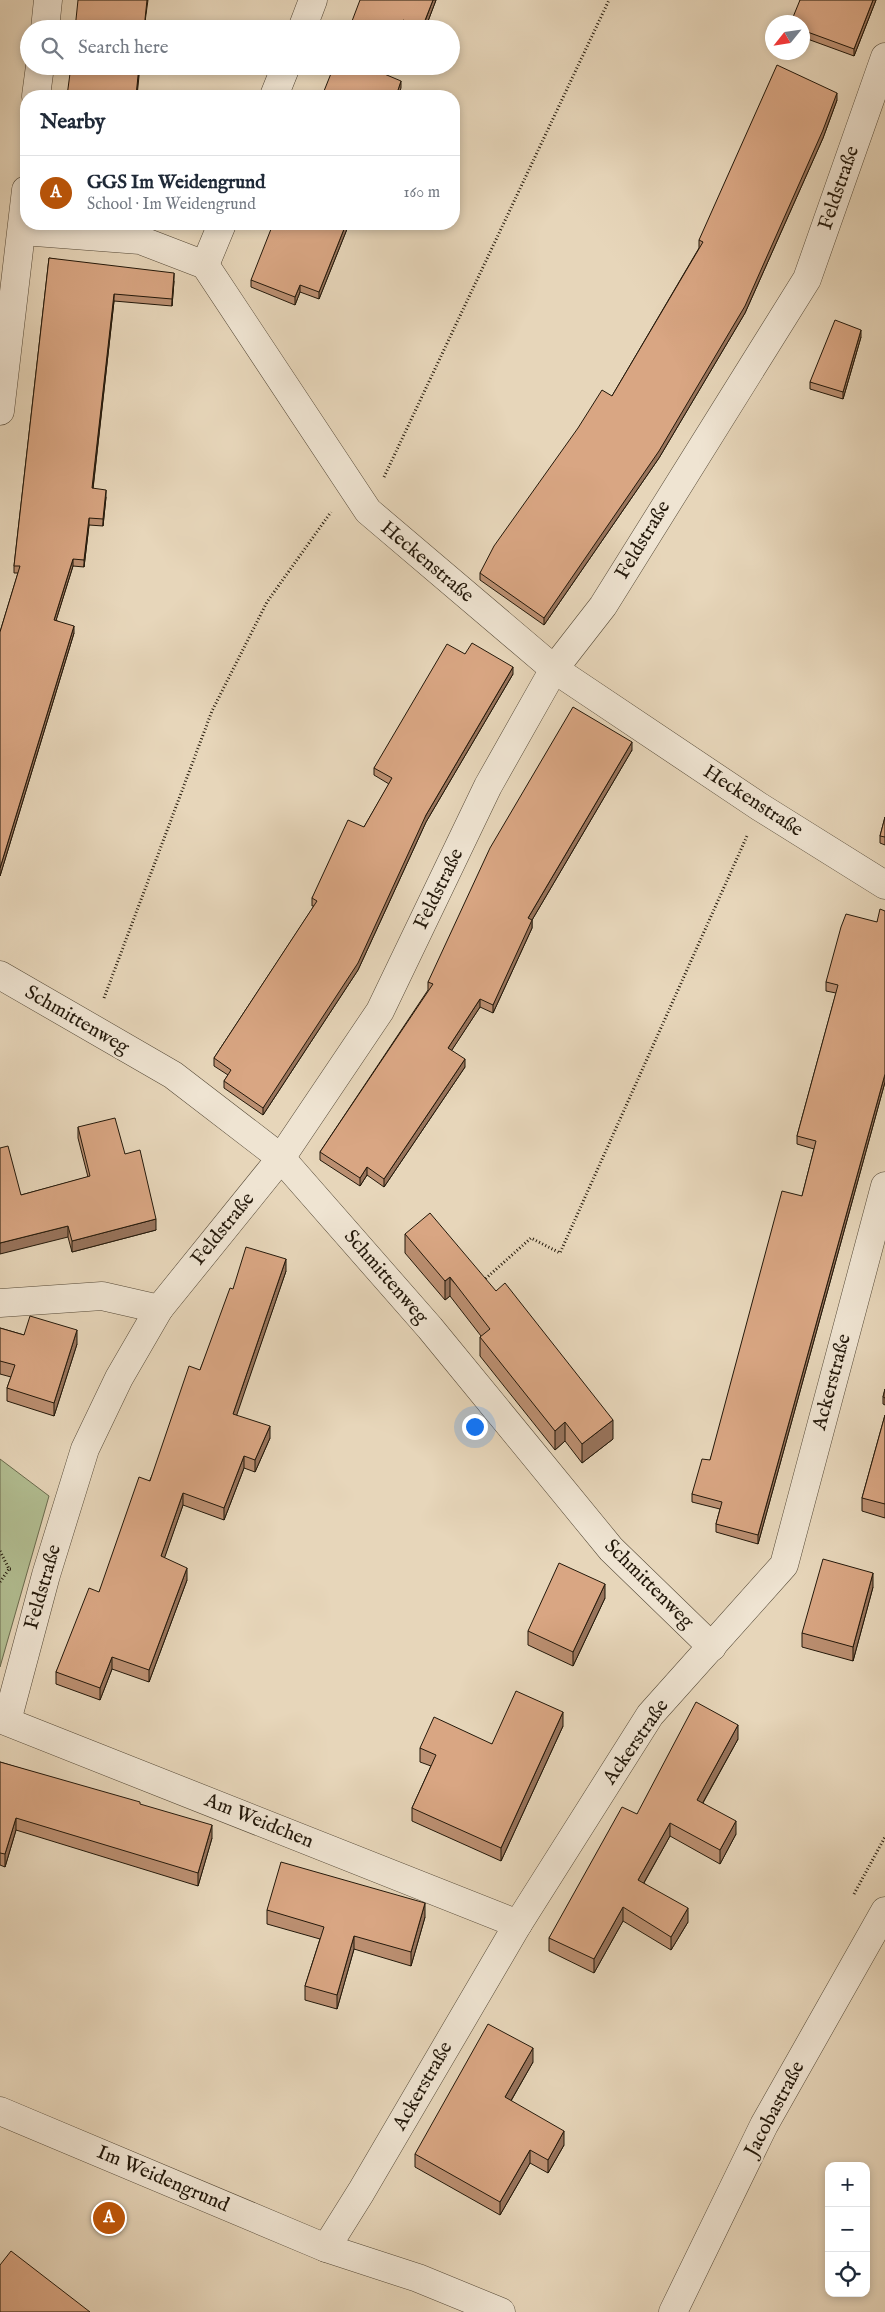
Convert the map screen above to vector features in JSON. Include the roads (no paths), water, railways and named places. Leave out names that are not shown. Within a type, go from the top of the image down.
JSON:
[{"type":"street","points":[[45,20],[48,0]]},
{"type":"street","points":[[305,20],[313,0]]},
{"type":"street","name":"Feldstraße","points":[[3,1720],[85,1449],[119,1378],[159,1309],[282,1158],[380,1011],[488,786],[554,669],[603,606],[659,512],[807,278],[885,57]]},
{"type":"street","points":[[37,90],[39,75]]},
{"type":"street","points":[[276,90],[282,75]]},
{"type":"street","points":[[0,411],[22,231],[140,240],[205,265],[220,230]]},
{"type":"street","name":"Heckenstraße","points":[[205,265],[368,511],[554,669],[760,807],[885,885]]},
{"type":"street","name":"Schmittenweg","points":[[0,975],[173,1075],[282,1158],[430,1328],[611,1549],[712,1647]]},
{"type":"street","name":"Ackerstraße","points":[[326,2248],[366,2184],[518,1924],[650,1715],[784,1565],[885,1186]]},
{"type":"street","points":[[0,1303],[102,1296],[159,1309]]},
{"type":"street","name":"Am Weidchen","points":[[3,1720],[518,1924]]},
{"type":"street","name":"Jacobastraße","points":[[673,2312],[764,2125],[885,1911]]},
{"type":"street","name":"Im Weidengrund","points":[[0,2111],[326,2248],[418,2278],[501,2312]]},
{"type":"place","name":"GGS Im Weidengrund","points":[[109,2218]]}]
